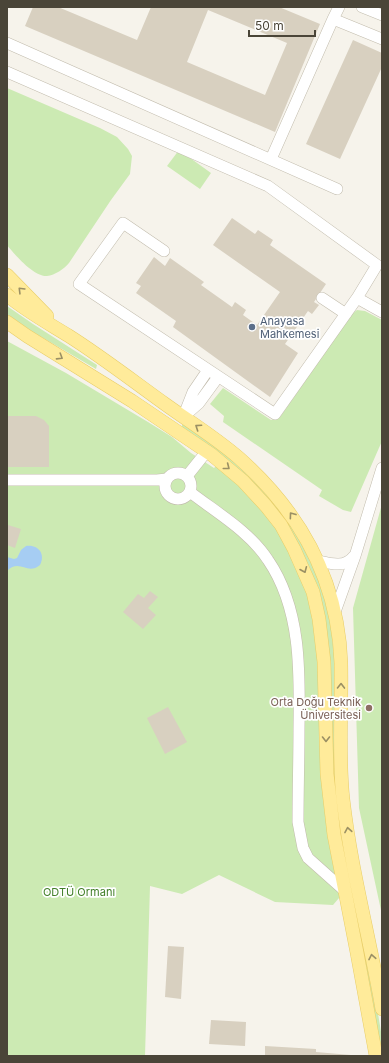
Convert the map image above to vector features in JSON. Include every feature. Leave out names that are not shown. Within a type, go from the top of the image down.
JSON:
[{"type":"main road","points":[[7,275],[52,321],[70,336]]},
{"type":"main road","points":[[7,295],[70,336],[230,451],[266,484],[292,515],[304,533],[318,561],[331,596],[335,612],[341,662],[340,755],[343,796],[347,827],[382,1009]]},
{"type":"main road","points":[[7,322],[207,451],[243,481],[276,518],[294,549],[313,592],[323,643],[327,774],[334,835],[376,1056]]},
{"type":"main road","points":[[7,333],[27,336]]},
{"type":"main road","points":[[175,430],[183,417]]},
{"type":"street","points":[[271,159],[339,7]]},
{"type":"street","points":[[362,7],[382,15]]},
{"type":"street","points":[[333,19],[382,39]]},
{"type":"street","points":[[7,43],[338,189]]},
{"type":"street","points":[[7,72],[268,186],[377,265],[357,298],[275,414],[79,284],[123,223],[164,251]]},
{"type":"street","points":[[322,298],[346,314]]},
{"type":"street","points":[[357,298],[382,312]]},
{"type":"street","points":[[183,417],[193,392],[208,370]]},
{"type":"street","points":[[183,417],[199,402],[218,376]]},
{"type":"street","points":[[187,476],[207,451]]},
{"type":"street","points":[[335,612],[355,556],[382,468]]},
{"type":"street","points":[[7,480],[163,481],[174,474],[179,473],[187,476],[192,484],[190,492],[183,499],[174,499],[167,494],[163,481]]},
{"type":"street","points":[[190,492],[244,532],[268,559],[278,575],[293,625],[300,674],[298,822],[300,835],[303,848],[308,858],[345,891]]},
{"type":"street","points":[[318,561],[340,564],[351,560],[355,556]]},
{"type":"green space","points":[[7,88],[100,128],[117,137],[132,156],[130,174],[69,263],[59,271],[47,276],[36,273],[7,245]]},
{"type":"green space","points":[[179,150],[211,173],[200,189],[167,166]]},
{"type":"green space","points":[[7,306],[97,365],[96,369],[33,332],[7,314]]},
{"type":"green space","points":[[357,310],[365,311],[382,320],[382,441],[351,512],[343,510],[319,496],[322,490],[223,422],[224,416],[210,404],[223,388],[271,420],[280,417],[351,315]]},
{"type":"green space","name":"ODTÜ Ormanı","points":[[7,341],[66,373],[148,422],[172,437],[191,453],[214,468],[220,462],[256,495],[308,579],[325,700],[345,891],[333,905],[275,902],[219,875],[182,894],[150,886],[145,1056],[7,1056]]},
{"type":"green space","points":[[184,424],[241,466],[294,526],[324,591],[334,653],[335,750],[382,1038],[382,1056],[334,803],[329,684],[293,536],[182,429],[182,425]]},
{"type":"green space","name":"Orta Doğu Teknik Üniversitesi","points":[[382,504],[382,915],[359,808],[353,608]]},
{"type":"water","points":[[26,546],[37,548],[40,551],[42,561],[40,565],[31,569],[16,566],[7,571],[7,557],[14,559],[17,558],[21,550]]},
{"type":"building","points":[[33,7],[58,7],[137,40],[151,7],[279,7],[320,24],[275,132],[25,26]],"holes":[[[208,10],[287,43],[265,95],[187,62]]]},
{"type":"building","points":[[353,40],[382,53],[382,67],[340,159],[306,144]]},
{"type":"building","points":[[232,218],[255,234],[258,230],[273,240],[270,245],[326,284],[314,302],[319,305],[312,314],[308,311],[285,344],[298,353],[270,397],[173,327],[176,321],[136,293],[141,286],[136,283],[154,257],[165,266],[170,258],[204,282],[201,285],[232,307],[235,302],[246,310],[243,315],[257,325],[280,292],[213,245]]},
{"type":"building","points":[[7,416],[36,416],[44,420],[49,426],[49,467],[7,467]]},
{"type":"building","points":[[8,525],[21,529],[15,548],[7,545]]},
{"type":"building","points":[[150,591],[158,597],[148,608],[156,615],[143,629],[123,612],[138,594],[144,598]]},
{"type":"building","points":[[168,707],[187,742],[165,754],[147,718]]},
{"type":"building","points":[[168,946],[184,947],[181,999],[165,997]]},
{"type":"building","points":[[211,1020],[246,1022],[245,1046],[209,1044]]},
{"type":"building","points":[[265,1046],[316,1049],[316,1052],[351,1056],[265,1056]]},
{"type":"place","name":"Anayasa Mahkemesi","points":[[252,327]]},
{"type":"place","name":"Orta Doğu Teknik Üniversitesi","points":[[369,708]]}]
